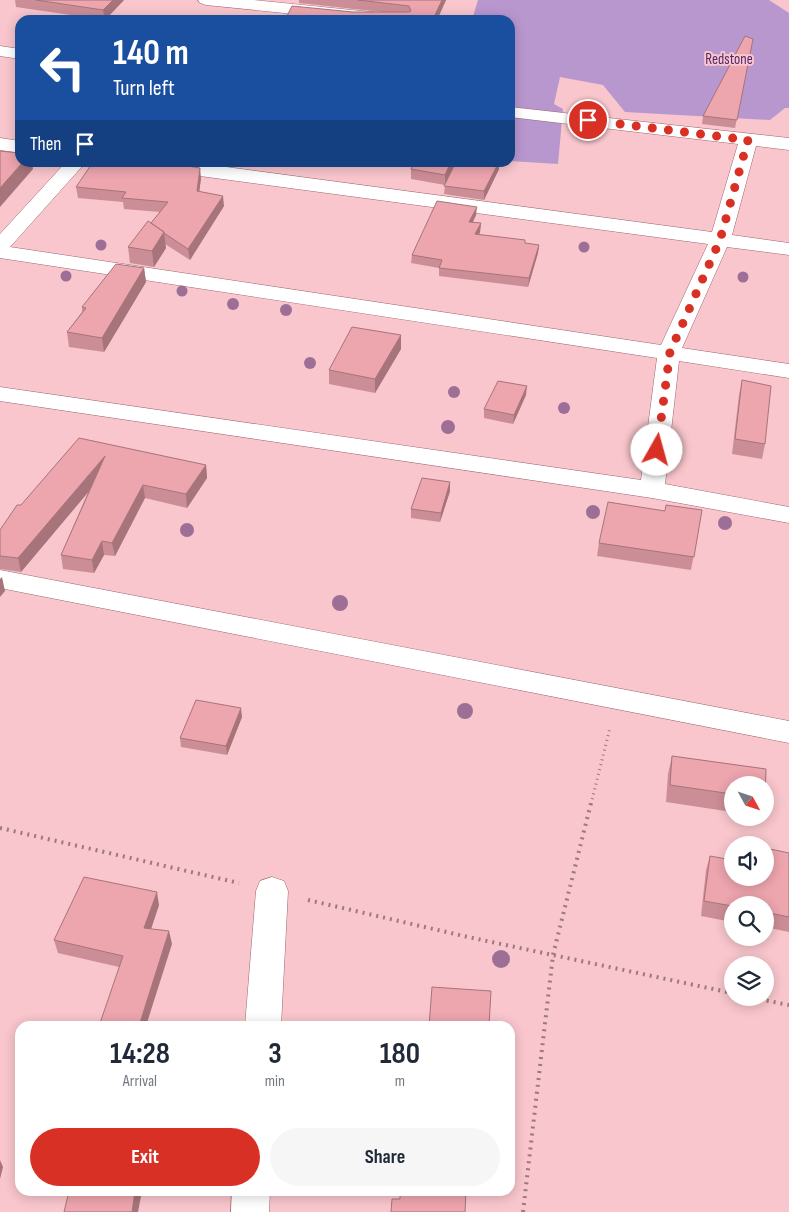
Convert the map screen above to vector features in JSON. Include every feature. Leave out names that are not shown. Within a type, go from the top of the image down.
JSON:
[{"type":"street","points":[[206,0],[355,15]]},
{"type":"street","points":[[222,15],[235,2]]},
{"type":"street","points":[[0,51],[15,53]]},
{"type":"street","points":[[515,113],[789,144]]},
{"type":"street","points":[[652,490],[670,352],[720,240],[748,140]]},
{"type":"street","points":[[0,144],[15,146]]},
{"type":"street","points":[[0,246],[72,167]]},
{"type":"street","points":[[179,167],[443,201],[789,250]]},
{"type":"street","points":[[0,252],[789,371]]},
{"type":"street","points":[[0,394],[652,490],[789,515]]},
{"type":"street","points":[[0,579],[789,732]]},
{"type":"street","points":[[262,1021],[272,891]]},
{"type":"street","points":[[250,1212],[251,1196]]},
{"type":"path","points":[[523,1212],[553,955],[618,699]]},
{"type":"path","points":[[0,828],[553,955],[724,991]]},
{"type":"path","points":[[774,1002],[789,1005]]},
{"type":"green space","name":"Redstone","points":[[478,0],[769,0],[789,13],[789,108],[785,108],[770,120],[625,112],[603,85],[560,77],[554,104],[563,109],[558,164],[515,161],[515,15],[474,15]]},
{"type":"building","points":[[36,0],[113,0],[103,10]]},
{"type":"building","points":[[358,0],[442,0],[435,15],[288,15],[292,6],[353,12],[409,12],[411,11],[409,6]]},
{"type":"building","points":[[745,36],[753,39],[737,120],[703,116]]},
{"type":"building","points":[[0,151],[15,152],[15,167],[19,167],[0,188]]},
{"type":"building","points":[[90,167],[194,167],[200,168],[197,191],[223,196],[188,249],[151,223],[168,202],[122,198],[126,192],[76,187]]},
{"type":"building","points":[[412,167],[449,167],[445,175],[411,169]]},
{"type":"building","points":[[454,167],[496,167],[484,191],[444,186]]},
{"type":"building","points":[[437,201],[477,207],[469,222],[481,223],[475,234],[525,240],[525,243],[539,245],[529,278],[439,268],[442,260],[412,255]]},
{"type":"building","points":[[148,221],[164,232],[152,251],[128,247]]},
{"type":"building","points":[[116,264],[144,268],[102,338],[67,332],[86,308],[82,307]]},
{"type":"building","points":[[352,327],[401,335],[375,379],[329,370]]},
{"type":"building","points":[[742,380],[771,386],[765,444],[735,439]]},
{"type":"building","points":[[498,381],[527,386],[514,415],[484,409]]},
{"type":"building","points":[[79,438],[206,465],[186,494],[143,485],[112,543],[102,541],[92,560],[61,555],[105,456],[18,558],[0,556],[0,530],[17,505],[21,505]]},
{"type":"building","points":[[422,478],[450,482],[441,513],[411,509]]},
{"type":"building","points":[[608,502],[665,511],[666,505],[702,510],[694,557],[599,543]]},
{"type":"building","points":[[196,700],[241,708],[226,746],[180,738]]},
{"type":"building","points":[[672,756],[766,769],[766,776],[724,776],[724,793],[670,785]]},
{"type":"building","points":[[774,850],[789,853],[789,917],[774,914],[774,896],[724,896],[724,905],[704,901],[710,856],[724,859],[724,886],[774,886]]},
{"type":"building","points":[[84,877],[157,892],[144,928],[169,931],[141,1021],[101,1021],[123,956],[54,940]]},
{"type":"building","points":[[432,987],[491,991],[489,1021],[429,1021]]},
{"type":"building","points":[[68,1196],[134,1196],[132,1212],[64,1212]]},
{"type":"building","points":[[400,1196],[466,1196],[465,1212],[391,1212],[392,1199],[400,1199]]},
{"type":"route","points":[[588,120],[748,140],[720,240],[670,352],[657,450]]}]
